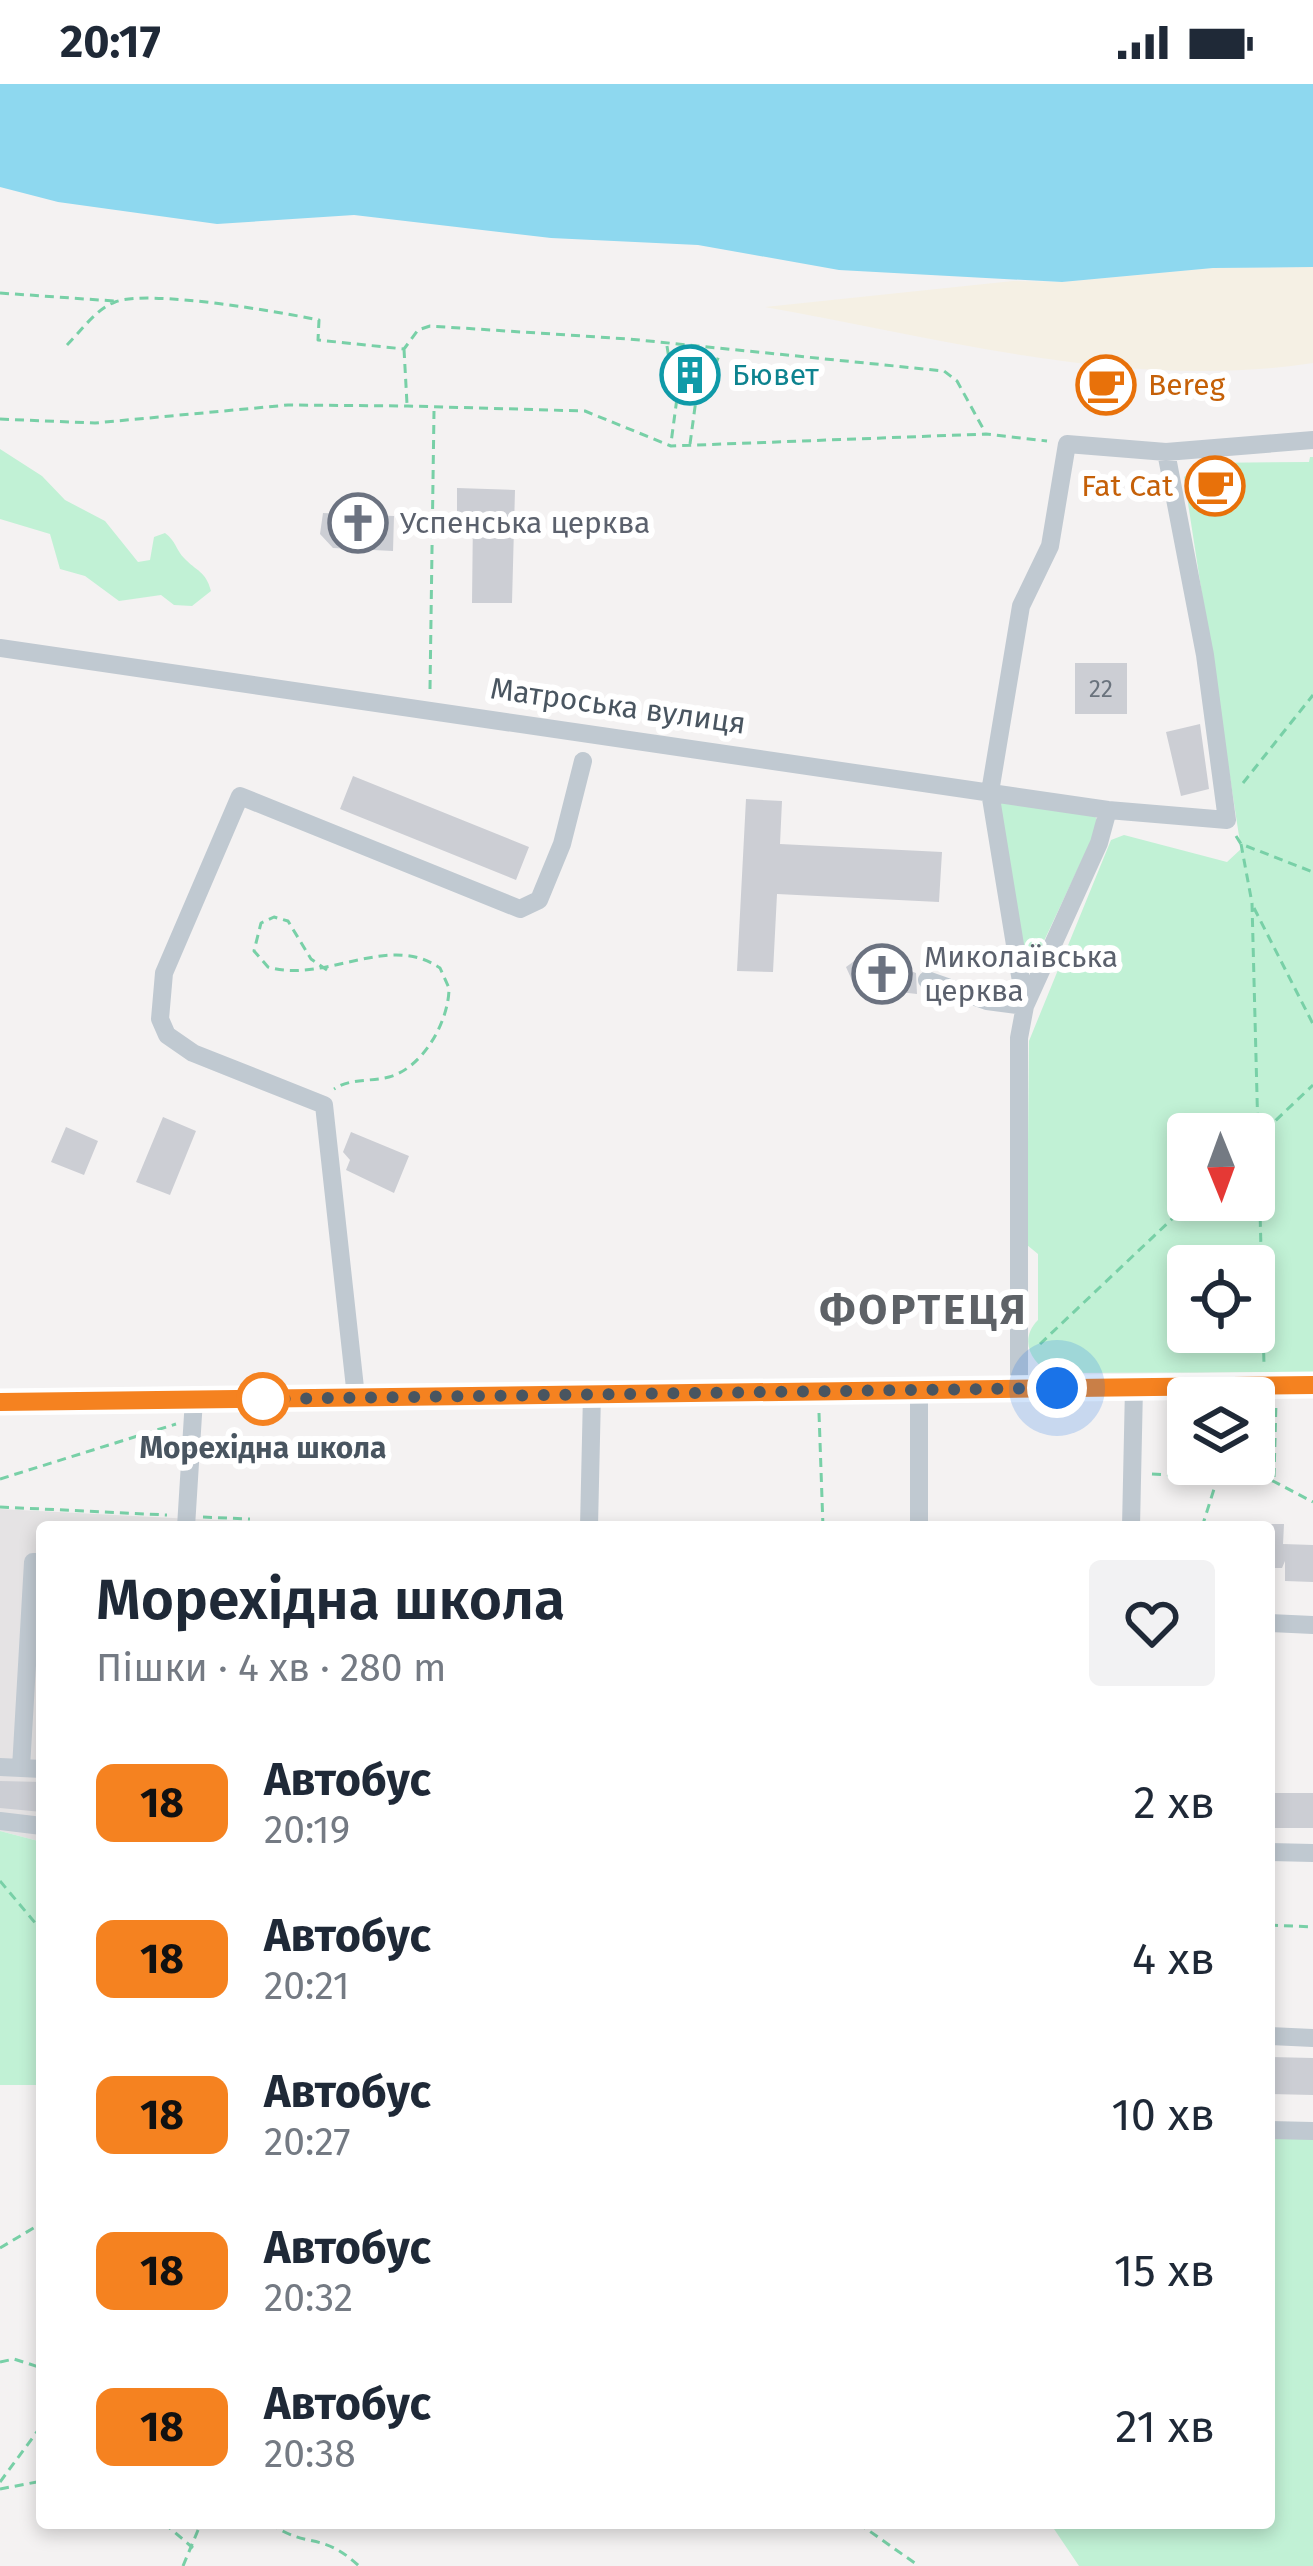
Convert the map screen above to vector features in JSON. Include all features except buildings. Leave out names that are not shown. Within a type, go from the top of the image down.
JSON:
[{"type":"street","points":[[1025,1006],[990,792],[1022,606],[1050,546],[1067,444],[1166,452],[1313,440]]},
{"type":"street","points":[[1166,452],[1227,811]]},
{"type":"street","name":"Матроська вулиця","points":[[0,648],[1108,810],[1227,811]]},
{"type":"street","points":[[356,1397],[324,1106],[193,1053],[167,1035],[160,1019],[164,973],[240,796],[520,909],[539,900],[562,844],[583,761]]},
{"type":"street","points":[[1019,1388],[1016,1070],[1025,1006],[1099,843],[1108,810]]},
{"type":"street","points":[[927,980],[987,1001],[1025,1006]]},
{"type":"street","points":[[0,1402],[1313,1385]]},
{"type":"street","points":[[1131,1521],[1134,1387]]},
{"type":"street","points":[[919,1389],[919,1521]]},
{"type":"street","points":[[589,1521],[592,1394]]},
{"type":"street","points":[[186,1520],[194,1400]]},
{"type":"street","points":[[21,1768],[35,1638],[36,1562]]},
{"type":"street","points":[[1275,1623],[1313,1625]]},
{"type":"street","points":[[0,1767],[36,1769]]},
{"type":"street","points":[[0,1821],[36,1825]]},
{"type":"street","points":[[1275,1852],[1313,1853]]},
{"type":"street","points":[[1275,2036],[1313,2038]]},
{"type":"street","points":[[1275,2130],[1313,2131]]},
{"type":"path","points":[[0,292],[273,311],[319,320],[318,340],[404,349]]},
{"type":"path","points":[[67,345],[116,302]]},
{"type":"path","points":[[407,406],[404,349],[418,330],[442,325],[944,371],[957,381],[986,434]]},
{"type":"path","points":[[668,345],[669,359],[681,368],[670,446]]},
{"type":"path","points":[[690,446],[700,370],[715,366],[720,351]]},
{"type":"path","points":[[0,419],[95,423],[288,405],[407,406],[585,411],[670,446],[986,434],[1067,444]]},
{"type":"path","points":[[430,709],[434,407]]},
{"type":"path","points":[[1256,1113],[1252,903],[1241,844],[1227,811],[1313,695]]},
{"type":"path","points":[[1241,844],[1313,872]]},
{"type":"path","points":[[1252,903],[1313,1024]]},
{"type":"path","points":[[324,1106],[328,1094],[345,1082],[389,1077],[414,1064],[434,1036],[449,998],[440,968],[418,958],[390,954],[327,970],[297,973],[268,967],[254,951],[261,923],[274,916],[288,921],[311,959],[327,970]]},
{"type":"path","points":[[1275,1121],[1313,1085]]},
{"type":"path","points":[[1040,1344],[1170,1221]]},
{"type":"path","points":[[1259,1221],[1264,1365]]},
{"type":"path","points":[[1275,1440],[1276,1401]]},
{"type":"path","points":[[819,1413],[823,1521]]},
{"type":"path","points":[[0,1479],[180,1423]]},
{"type":"path","points":[[1132,1474],[1167,1476]]},
{"type":"path","points":[[1275,1481],[1313,1502]]},
{"type":"path","points":[[1204,1521],[1214,1485]]},
{"type":"path","points":[[0,1507],[186,1520],[250,1519]]},
{"type":"path","points":[[0,1881],[36,1923]]},
{"type":"path","points":[[1275,1925],[1313,1927]]},
{"type":"path","points":[[0,2248],[36,2227]]},
{"type":"path","points":[[0,2362],[14,2359],[36,2366]]},
{"type":"path","points":[[0,2482],[36,2433]]},
{"type":"path","points":[[0,2489],[36,2482]]},
{"type":"path","points":[[171,2529],[193,2548]]},
{"type":"path","points":[[183,2566],[200,2529]]},
{"type":"path","points":[[280,2529],[299,2540],[329,2541],[359,2566]]},
{"type":"path","points":[[867,2529],[919,2566]]},
{"type":"shaded area","points":[[0,1509],[244,1521],[36,1521],[36,1840],[0,1831]]},
{"type":"green space","points":[[0,449],[42,476],[65,500],[105,521],[138,562],[150,560],[154,537],[165,533],[203,575],[211,591],[192,606],[174,605],[161,595],[119,601],[85,576],[60,569],[50,534],[0,519]]},
{"type":"green space","points":[[1313,457],[1313,1372],[1052,1373],[1033,1357],[1028,1342],[1038,1320],[1038,1254],[1027,1245],[1029,1041],[1111,840],[1124,835],[1227,862],[1241,849],[1184,477],[1201,463],[1309,462]]},
{"type":"green space","points":[[1003,801],[1095,815],[1098,826],[1028,975],[995,811]]},
{"type":"green space","points":[[0,1831],[36,1840],[36,2085],[0,2085]]},
{"type":"green space","points":[[1275,2138],[1313,2139],[1313,2566],[1079,2566],[1054,2529],[1275,2529]]},
{"type":"sand","points":[[1313,267],[1313,363],[1244,370],[1175,371],[1038,358],[765,307],[1013,281],[1063,282],[1213,268]]},
{"type":"water","points":[[0,84],[1313,84],[1313,267],[1213,268],[1062,282],[839,270],[698,245],[551,238],[354,215],[217,224],[58,202],[0,187]]},
{"type":"bus line","name":"18","points":[[0,1402],[1313,1385]]},
{"type":"place","name":"Бювет","points":[[690,375]]},
{"type":"place","name":"Bereg","points":[[1106,385]]},
{"type":"place","name":"Fat Cat","points":[[1215,486]]},
{"type":"place","name":"Успенська церква","points":[[358,523]]},
{"type":"place","name":"Миколаївська церква","points":[[882,974]]},
{"type":"place","name":"Морехідна школа","points":[[263,1399]]},
{"type":"district","name":"ФОРТЕЦЯ","points":[[924,1309]]},
{"type":"route","points":[[263,1399],[1057,1388]]}]
